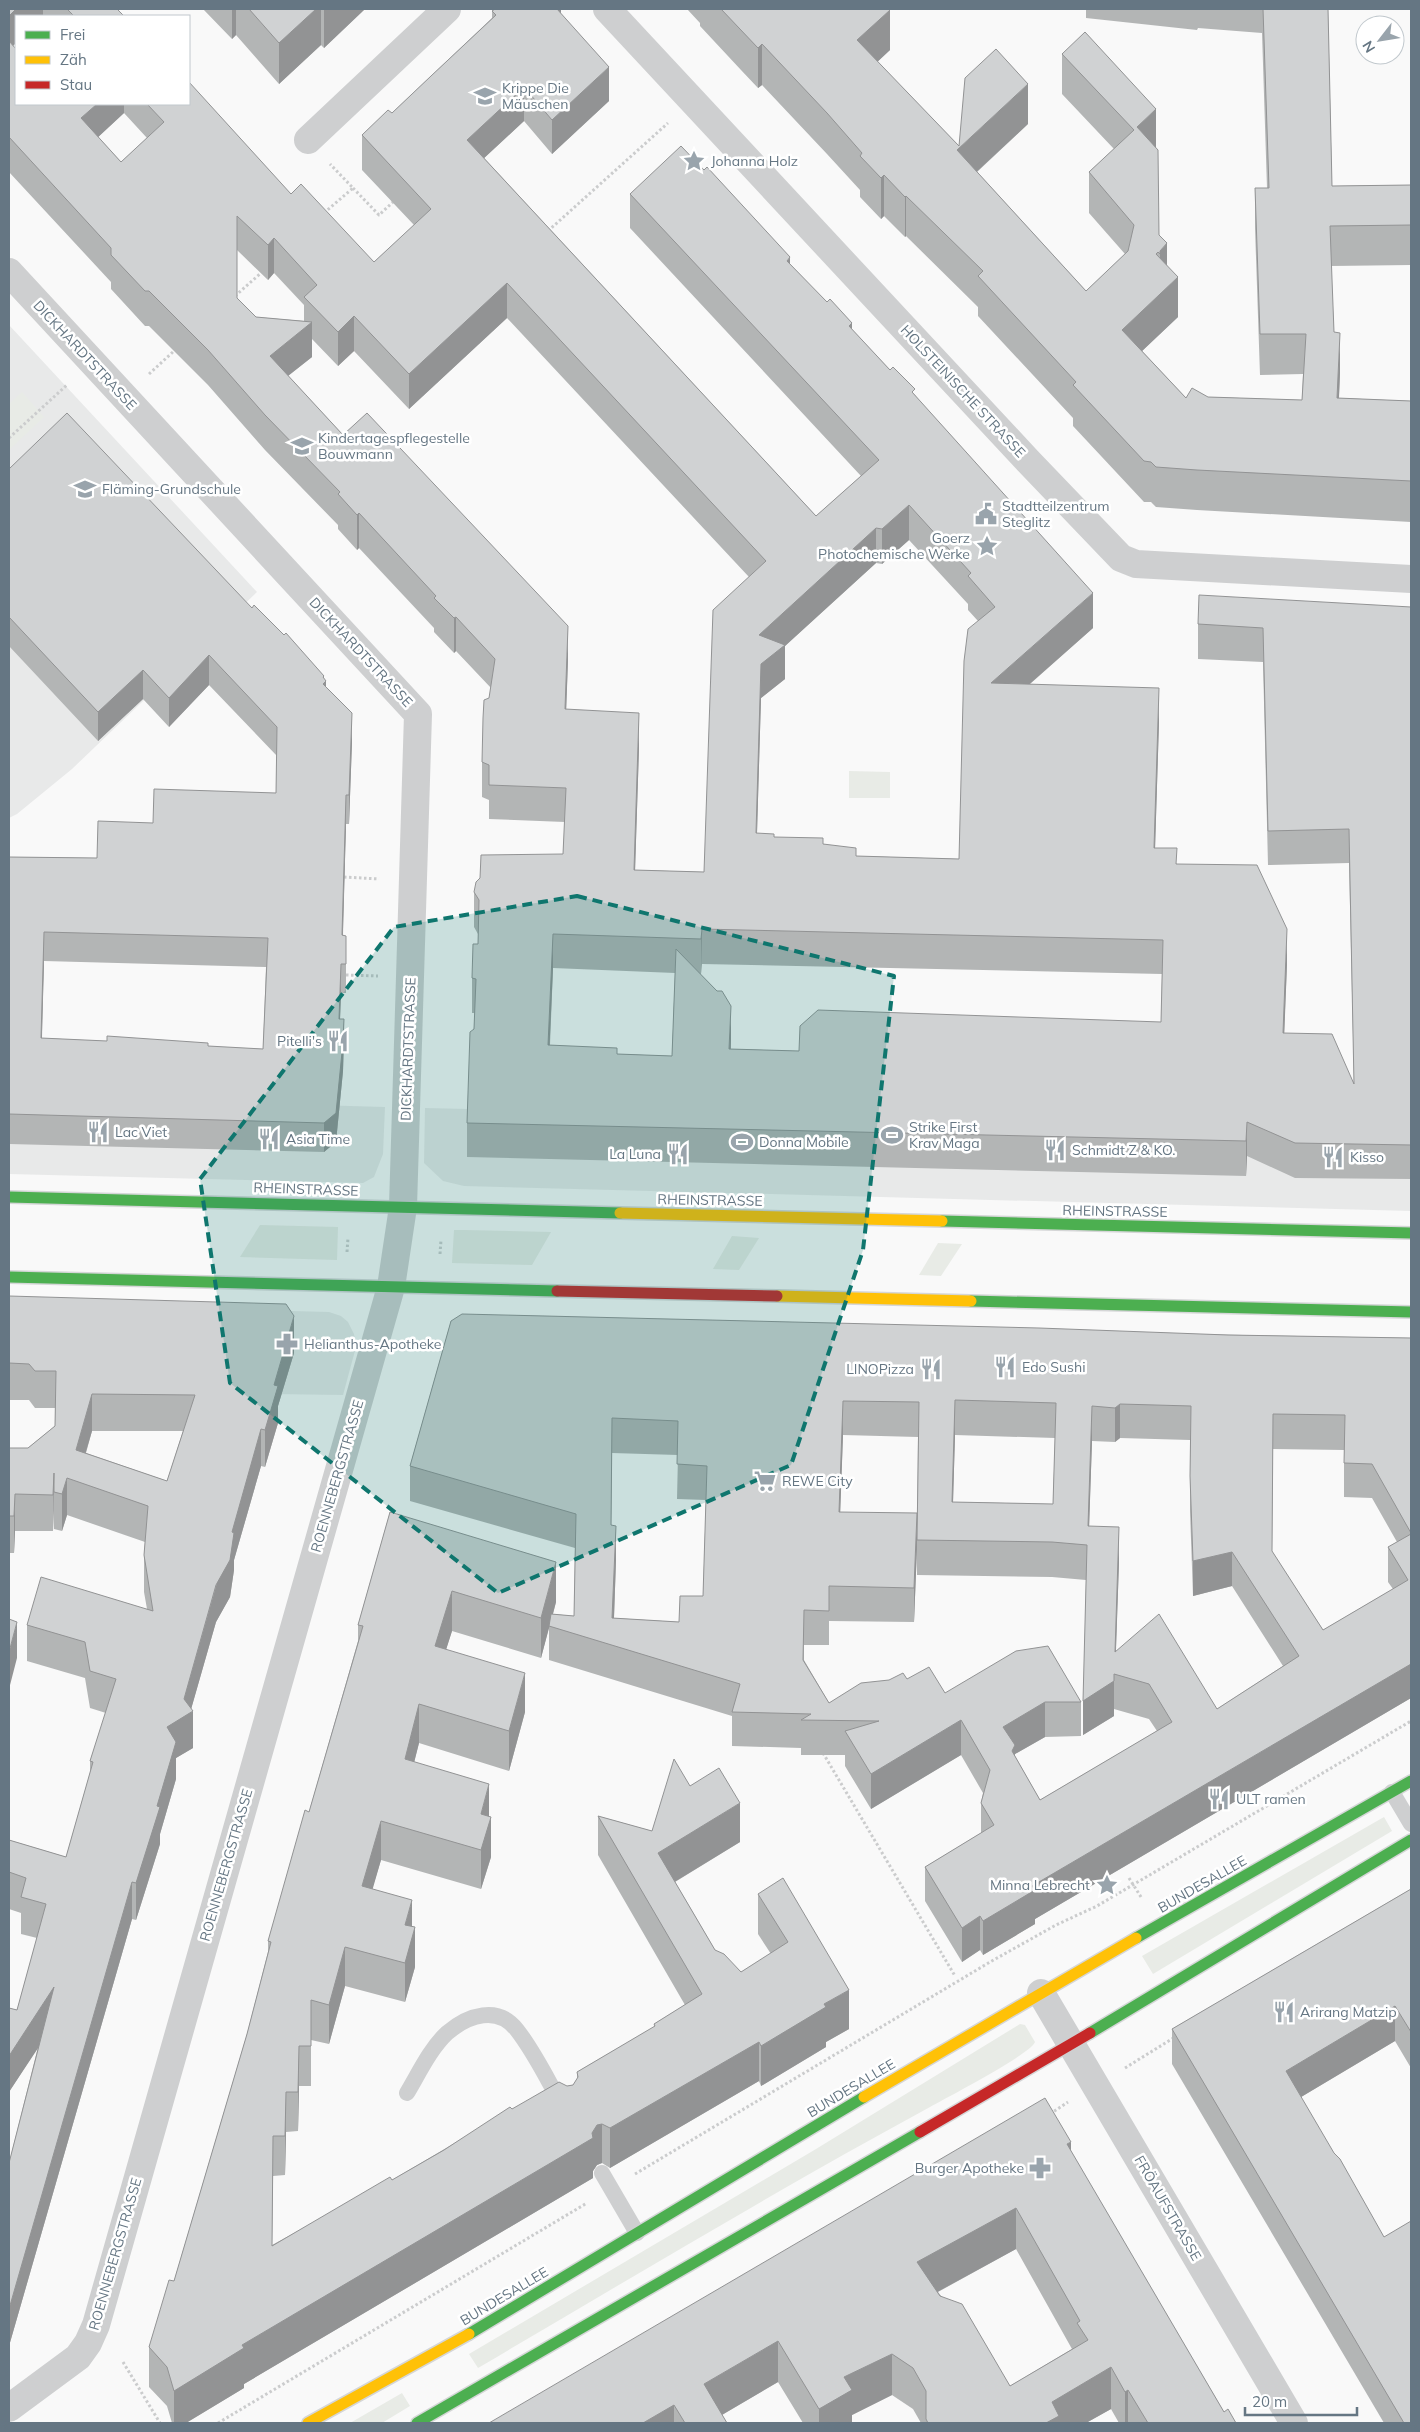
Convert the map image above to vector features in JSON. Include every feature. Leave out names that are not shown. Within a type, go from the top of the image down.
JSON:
[{"type":"street","points":[[308,140],[448,9]]},
{"type":"street","name":"HOLSTEINISCHE STRASSE","points":[[607,9],[1046,481],[1121,558],[1136,564],[1411,579]]},
{"type":"street","name":"DICKHARDTSTRASSE","points":[[9,272],[418,714],[403,1207],[391,1287]]},
{"type":"street","name":"RHEINSTRASSE","points":[[9,1197],[1411,1233]]},
{"type":"street","points":[[9,1277],[1411,1312]]},
{"type":"street","name":"ROENNEBERGSTRASSE","points":[[9,2408],[78,2357],[88,2343],[96,2325],[391,1287]]},
{"type":"street","name":"BUNDESALLEE","points":[[308,2423],[474,2331],[1041,1993],[1411,1781]]},
{"type":"street","points":[[417,2423],[814,2192],[1073,2045],[1411,1840]]},
{"type":"street","name":"FRÖAUFSTRASSE","points":[[1041,1993],[1294,2423]]},
{"type":"lane","points":[[1392,1792],[1411,1824]]},
{"type":"lane","points":[[407,2093],[432,2052],[447,2033],[474,2017],[488,2013],[504,2018],[517,2029],[568,2116]]},
{"type":"lane","points":[[602,2173],[637,2233]]},
{"type":"path","points":[[546,232],[668,123]]},
{"type":"path","points":[[308,140],[378,215],[393,202]]},
{"type":"path","points":[[324,214],[353,188]]},
{"type":"path","points":[[234,297],[261,273]]},
{"type":"path","points":[[144,378],[174,351]]},
{"type":"path","points":[[9,438],[72,380]]},
{"type":"path","points":[[344,877],[384,879]]},
{"type":"path","points":[[346,975],[380,976]]},
{"type":"path","points":[[347,1260],[348,1235]]},
{"type":"path","points":[[440,1262],[441,1238]]},
{"type":"path","points":[[218,2423],[990,1962],[1056,1925],[1097,1906],[1411,1722]]},
{"type":"path","points":[[822,1750],[955,1976]]},
{"type":"path","points":[[1129,1878],[1145,1904]]},
{"type":"path","points":[[1119,2071],[1182,2033]]},
{"type":"path","points":[[1044,2118],[1074,2099]]},
{"type":"path","points":[[123,2362],[160,2423]]},
{"type":"highlighted area","points":[[577,896],[894,976],[863,1250],[791,1465],[498,1593],[230,1383],[200,1179],[394,927]]},
{"type":"shaded area","name":"Fläming-Grundschule","points":[[9,325],[257,592],[72,769],[17,814],[9,818]]},
{"type":"shaded area","points":[[22,392],[44,417],[9,450],[9,404]]},
{"type":"shaded area","points":[[849,771],[890,772],[890,798],[849,798]]},
{"type":"shaded area","points":[[9,1096],[385,1107],[383,1154],[374,1177],[363,1183],[9,1174]]},
{"type":"shaded area","points":[[425,1108],[1411,1130],[1411,1211],[464,1186],[443,1181],[424,1163]]},
{"type":"shaded area","points":[[260,1225],[338,1227],[337,1260],[240,1257]]},
{"type":"shaded area","points":[[454,1230],[551,1232],[532,1265],[452,1263]]},
{"type":"shaded area","points":[[732,1236],[759,1238],[739,1270],[713,1269]]},
{"type":"shaded area","points":[[938,1243],[962,1244],[941,1276],[919,1275]]},
{"type":"shaded area","points":[[9,1303],[329,1312],[341,1316],[348,1322],[354,1334],[356,1347],[343,1395],[147,1392]]},
{"type":"shaded area","points":[[1384,1817],[1392,1831],[1153,1974],[1142,1956]]},
{"type":"shaded area","points":[[1020,2024],[1025,2025],[1035,2042],[1019,2056],[969,2086],[759,2203],[478,2368],[469,2354],[816,2149]]},
{"type":"shaded area","points":[[402,2393],[410,2406],[382,2423],[350,2423]]},
{"type":"building","points":[[9,9],[16,9],[9,16]]},
{"type":"building","points":[[67,9],[117,9],[123,15],[73,15]]},
{"type":"building","points":[[249,9],[316,9],[279,43]]},
{"type":"building","points":[[495,9],[557,9],[609,67],[552,120],[524,87],[467,140],[816,516],[879,460],[630,194],[681,146],[704,170],[707,167],[790,257],[787,261],[827,302],[830,299],[852,323],[849,326],[890,370],[893,367],[915,389],[912,392],[1093,593],[991,683],[1159,688],[1154,848],[1177,848],[1176,864],[1257,865],[1287,929],[1283,1033],[1332,1034],[1354,1084],[1349,829],[1268,831],[1263,628],[1198,624],[1199,595],[1411,607],[1411,1145],[1295,1143],[1247,1122],[1246,1141],[467,1123],[470,1032],[474,1029],[476,979],[472,978],[473,944],[478,944],[479,900],[474,892],[476,882],[480,878],[481,855],[563,854],[566,788],[489,785],[489,765],[482,762],[483,718],[484,700],[489,698],[495,659],[456,617],[454,618],[434,598],[436,596],[359,513],[357,515],[338,494],[340,492],[265,415],[208,350],[149,291],[145,291],[111,255],[111,248],[9,137],[9,41],[15,48],[15,105],[96,105],[81,118],[121,162],[164,122],[148,105],[190,105],[190,83],[291,194],[301,184],[374,262],[431,209],[362,135],[388,110],[392,113],[496,15],[492,11]],"holes":[[[237,216],[268,245],[274,238],[317,285],[304,297],[338,332],[354,316],[409,374],[507,283],[766,561],[713,610],[704,872],[634,870],[639,713],[565,709],[568,626],[367,413],[343,435],[270,356],[312,322],[256,317],[237,298]],[[909,505],[971,573],[968,576],[995,607],[968,629],[964,661],[959,859],[856,856],[856,848],[823,844],[823,838],[774,837],[774,834],[756,833],[761,664],[785,645],[759,635],[876,528],[882,529]],[[702,929],[1163,940],[1161,1022],[818,1010],[800,1026],[799,1051],[729,1049],[731,1006],[722,991],[717,991],[676,949],[672,1056],[617,1054],[617,1048],[548,1045],[553,934],[701,939]]]},
{"type":"building","points":[[721,9],[889,9],[857,40],[959,146],[965,78],[996,49],[1028,84],[957,150],[1086,291],[1128,251],[1134,225],[1089,172],[1134,130],[1062,54],[1085,32],[1156,109],[1137,127],[1158,150],[1159,235],[1167,243],[1160,251],[1160,254],[1158,252],[1156,254],[1178,277],[1122,330],[1186,398],[1192,388],[1208,397],[1302,400],[1306,334],[1260,334],[1255,188],[1269,188],[1263,9],[1328,9],[1332,186],[1411,185],[1411,225],[1330,226],[1334,332],[1340,333],[1337,398],[1411,401],[1411,481],[1156,467],[1151,462],[1144,461],[1073,385],[1076,382],[978,276],[983,271],[884,175],[881,178],[860,156],[862,153],[827,113],[762,44],[758,48]]},
{"type":"building","points":[[67,413],[252,608],[254,605],[284,635],[286,633],[324,676],[326,681],[323,684],[352,713],[349,795],[346,795],[342,935],[346,936],[346,964],[341,964],[339,1019],[344,1019],[343,1042],[336,1113],[324,1123],[9,1114],[9,857],[97,858],[98,821],[153,823],[154,789],[276,793],[277,727],[209,655],[169,698],[143,670],[98,712],[9,617],[9,469]],"holes":[[[44,932],[268,938],[263,1049],[208,1046],[208,1043],[107,1036],[107,1041],[41,1038]]]},
{"type":"building","points":[[9,1296],[286,1304],[294,1316],[274,1385],[278,1386],[265,1430],[261,1429],[232,1532],[234,1533],[230,1560],[216,1585],[184,1699],[193,1711],[167,1727],[176,1742],[157,1806],[160,1807],[136,1883],[132,1882],[9,2309],[9,2163],[54,1987],[9,2056],[9,2008],[17,2010],[46,1904],[21,1897],[26,1878],[9,1872],[9,1840],[66,1857],[93,1762],[90,1761],[116,1679],[90,1671],[85,1642],[27,1625],[41,1577],[153,1611],[144,1555],[148,1506],[67,1478],[62,1494],[54,1492],[54,1473],[53,1495],[15,1494],[14,1516],[9,1516],[9,1448],[28,1448],[55,1426],[56,1371],[35,1371],[29,1364],[9,1363]],"holes":[[[92,1394],[195,1395],[167,1481],[76,1450]]]},
{"type":"building","points":[[462,1314],[1039,1328],[1228,1335],[1411,1338],[1411,1533],[1372,1464],[1344,1463],[1345,1415],[1273,1414],[1272,1551],[1323,1630],[1408,1580],[1388,1547],[1411,1534],[1411,1664],[1032,1886],[1035,1890],[983,1921],[980,1916],[962,1928],[925,1867],[994,1825],[981,1803],[990,1770],[961,1720],[871,1774],[845,1731],[879,1721],[801,1720],[811,1714],[732,1712],[740,1684],[549,1626],[551,1614],[574,1616],[576,1514],[410,1466],[451,1321]],"holes":[[[955,1400],[1056,1403],[1053,1504],[952,1502]],[[843,1401],[919,1402],[917,1540],[1052,1542],[1087,1545],[1083,1701],[1114,1681],[1114,1674],[1149,1684],[1172,1722],[1040,1800],[1012,1751],[1015,1745],[1003,1727],[1045,1702],[1081,1702],[1048,1646],[1016,1651],[945,1693],[929,1667],[907,1679],[903,1673],[889,1680],[861,1683],[829,1703],[803,1660],[804,1610],[829,1611],[829,1586],[914,1588],[917,1513],[839,1512]],[[1120,1404],[1191,1406],[1190,1476],[1193,1561],[1232,1552],[1299,1656],[1217,1709],[1159,1614],[1115,1652],[1119,1527],[1088,1526],[1092,1406],[1115,1408]],[[612,1418],[678,1421],[677,1464],[707,1466],[703,1596],[680,1596],[679,1622],[612,1618],[616,1526],[611,1525]]]},
{"type":"building","points":[[390,1512],[556,1562],[541,1618],[452,1591],[435,1646],[525,1673],[509,1731],[419,1704],[405,1759],[489,1784],[481,1814],[491,1817],[481,1850],[381,1821],[362,1886],[412,1900],[405,1925],[415,1927],[405,1963],[345,1947],[329,2005],[311,2000],[311,2046],[299,2046],[298,2092],[286,2092],[285,2136],[273,2136],[272,2246],[390,2177],[392,2180],[444,2150],[510,2107],[512,2109],[559,2082],[567,2086],[573,2085],[578,2077],[577,2072],[655,2026],[654,2024],[702,1994],[598,1816],[652,1831],[674,1759],[690,1786],[719,1768],[740,1803],[658,1853],[715,1950],[724,1954],[741,1972],[788,1942],[758,1894],[783,1878],[849,1990],[824,2004],[826,2007],[761,2046],[759,2042],[610,2128],[602,2124],[597,2125],[592,2133],[593,2138],[242,2345],[244,2348],[174,2391],[167,2367],[149,2347],[169,2280],[174,2281],[247,2034],[271,1942],[268,1941],[305,1810],[309,1812],[363,1626],[358,1625]]},
{"type":"building","points":[[9,1619],[17,1622],[9,1652]]},
{"type":"building","points":[[1411,1889],[1411,2032],[1395,2006],[1286,2071],[1334,2153],[1340,2159],[1384,2237],[1411,2221],[1411,2423],[1404,2423],[1172,2029]]},
{"type":"building","points":[[1045,2098],[1071,2142],[1067,2144],[1224,2412],[1228,2409],[1236,2423],[1148,2423],[1128,2390],[1125,2392],[1111,2367],[1052,2402],[1059,2416],[1046,2423],[928,2423],[926,2419],[926,2391],[913,2368],[892,2354],[844,2377],[852,2390],[819,2409],[778,2341],[704,2384],[727,2423],[685,2423],[674,2405],[643,2423],[489,2423]],"holes":[[[1016,2208],[1080,2321],[1077,2323],[1088,2340],[1010,2386],[962,2304],[940,2296],[917,2262]]]},
{"type":"traffic: fast","points":[[9,1197],[620,1213]]},
{"type":"traffic: fast","points":[[942,1221],[1411,1233]]},
{"type":"traffic: fast","points":[[9,1277],[557,1291]]},
{"type":"traffic: fast","points":[[971,1301],[1411,1312]]},
{"type":"traffic: fast","points":[[1136,1938],[1411,1781]]},
{"type":"traffic: fast","points":[[1090,2033],[1411,1840]]},
{"type":"traffic: fast","points":[[469,2334],[864,2097]]},
{"type":"traffic: fast","points":[[417,2423],[920,2132]]},
{"type":"traffic: slow","points":[[620,1213],[942,1221]]},
{"type":"traffic: slow","points":[[777,1296],[971,1301]]},
{"type":"traffic: slow","points":[[864,2097],[1136,1938]]},
{"type":"traffic: slow","points":[[308,2423],[469,2334]]},
{"type":"traffic: jam","points":[[557,1291],[777,1296]]},
{"type":"traffic: jam","points":[[920,2132],[1090,2033]]},
{"type":"place","name":"Krippe Die Mäuschen","points":[[485,96]]},
{"type":"place","name":"Johanna Holz","points":[[694,161]]},
{"type":"place","name":"Kindertagespflegestelle Bouwmann","points":[[302,446]]},
{"type":"place","name":"Fläming-Grundschule","points":[[85,489]]},
{"type":"place","name":"Stadtteilzentrum Steglitz","points":[[986,514]]},
{"type":"place","name":"Goerz Photochemische Werke","points":[[987,546]]},
{"type":"place","name":"Pitelli's","points":[[338,1041]]},
{"type":"place","name":"Lac Viet","points":[[98,1132]]},
{"type":"place","name":"Strike First Krav Maga","points":[[892,1135]]},
{"type":"place","name":"Asia Time","points":[[269,1139]]},
{"type":"place","name":"Donna Mobile","points":[[742,1142]]},
{"type":"place","name":"Schmidt Z & KO.","points":[[1055,1150]]},
{"type":"place","name":"La Luna","points":[[678,1154]]},
{"type":"place","name":"Kisso","points":[[1333,1157]]},
{"type":"place","name":"Helianthus-Apotheke","points":[[287,1344]]},
{"type":"place","name":"Edo Sushi","points":[[1005,1367]]},
{"type":"place","name":"LINOPizza","points":[[931,1369]]},
{"type":"place","name":"REWE City","points":[[765,1481]]},
{"type":"place","name":"ULT ramen","points":[[1219,1799]]},
{"type":"place","name":"Minna Lebrecht","points":[[1107,1885]]},
{"type":"place","name":"Arirang Matzip","points":[[1284,2012]]},
{"type":"place","name":"Burger Apotheke","points":[[1040,2168]]}]
